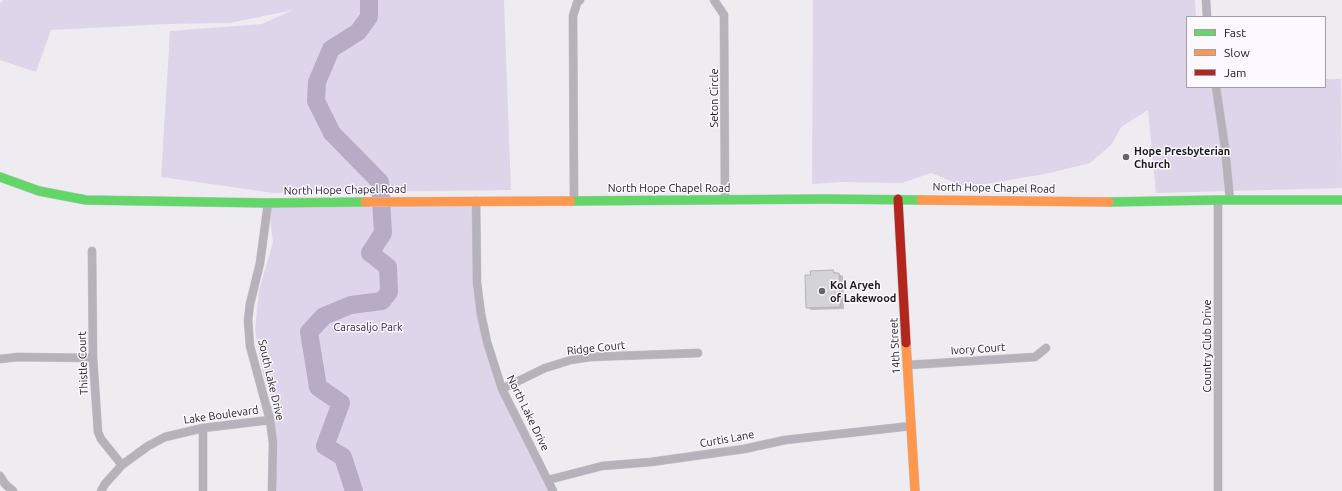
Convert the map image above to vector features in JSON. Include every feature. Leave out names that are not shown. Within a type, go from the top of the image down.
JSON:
[{"type":"main road","name":"North Hope Chapel Road","points":[[0,177],[39,191],[86,200],[268,203],[898,199],[1117,202],[1342,200]]},
{"type":"main road","name":"14th Street","points":[[898,199],[915,491]]},
{"type":"street","points":[[574,200],[573,16],[577,3],[580,0]]},
{"type":"street","name":"Seton Circle","points":[[714,0],[724,15],[725,200]]},
{"type":"street","points":[[1206,0],[1207,16]]},
{"type":"street","points":[[1216,88],[1225,148],[1230,200]]},
{"type":"street","name":"Country Club Drive","points":[[1218,200],[1218,491]]},
{"type":"street","name":"North Lake Drive","points":[[476,201],[476,283],[487,342],[502,388],[553,491]]},
{"type":"street","name":"South Lake Drive","points":[[268,203],[260,262],[250,304],[248,320],[250,346],[270,420],[273,443],[272,491]]},
{"type":"street","name":"Thistle Court","points":[[92,251],[93,358],[98,432],[101,439],[122,466]]},
{"type":"street","name":"Ivory Court","points":[[908,365],[1035,357],[1046,348]]},
{"type":"street","name":"Ridge Court","points":[[502,388],[545,368],[571,360],[590,357],[698,353]]},
{"type":"street","points":[[0,359],[18,357],[93,358]]},
{"type":"street","name":"Lake Boulevard","points":[[101,491],[104,484],[122,466],[148,446],[165,437],[203,428],[270,420]]},
{"type":"street","name":"Curtis Lane","points":[[548,480],[602,466],[651,462],[744,449],[785,440],[911,426]]},
{"type":"street","points":[[203,428],[203,491]]},
{"type":"street","points":[[0,476],[5,484],[13,491]]},
{"type":"green space","points":[[2,0],[504,0],[511,190],[274,193],[161,177],[170,31],[262,24],[293,10],[230,23],[167,24],[51,30],[36,72],[0,60],[0,3],[3,1]]},
{"type":"green space","points":[[813,0],[1195,0],[1196,16],[1186,16],[1186,88],[1326,88],[1326,79],[1341,79],[1342,188],[1156,193],[1148,110],[1121,127],[1112,144],[1090,163],[1045,174],[985,184],[961,185],[931,173],[902,183],[840,182],[812,184]]},
{"type":"green space","name":"Carasaljo Park","points":[[476,201],[477,283],[502,389],[553,491],[272,491],[266,403],[273,405],[263,374],[255,330],[259,290],[273,242],[268,203]]},
{"type":"building","name":"Kol Aryeh of Lakewood","points":[[833,270],[834,273],[839,273],[840,307],[806,308],[805,275],[811,275],[810,271]]},
{"type":"waterway","points":[[354,491],[343,457],[325,446],[341,403],[318,387],[309,332],[324,316],[351,305],[382,301],[389,292],[388,267],[370,253],[383,233],[380,182],[332,133],[316,101],[317,82],[331,49],[358,32],[369,17],[369,0]]},
{"type":"traffic: fast","points":[[0,177],[39,191],[86,200],[268,203],[365,202]]},
{"type":"traffic: fast","points":[[571,201],[825,199],[921,200]]},
{"type":"traffic: fast","points":[[1109,202],[1342,200]]},
{"type":"traffic: slow","points":[[921,200],[1109,202]]},
{"type":"traffic: slow","points":[[365,202],[571,201]]},
{"type":"traffic: slow","points":[[906,343],[915,491]]},
{"type":"traffic: jam","points":[[898,199],[906,343]]},
{"type":"place","name":"Hope Presbyterian Church","points":[[1126,157]]},
{"type":"place","name":"Kol Aryeh of Lakewood","points":[[822,291]]}]
